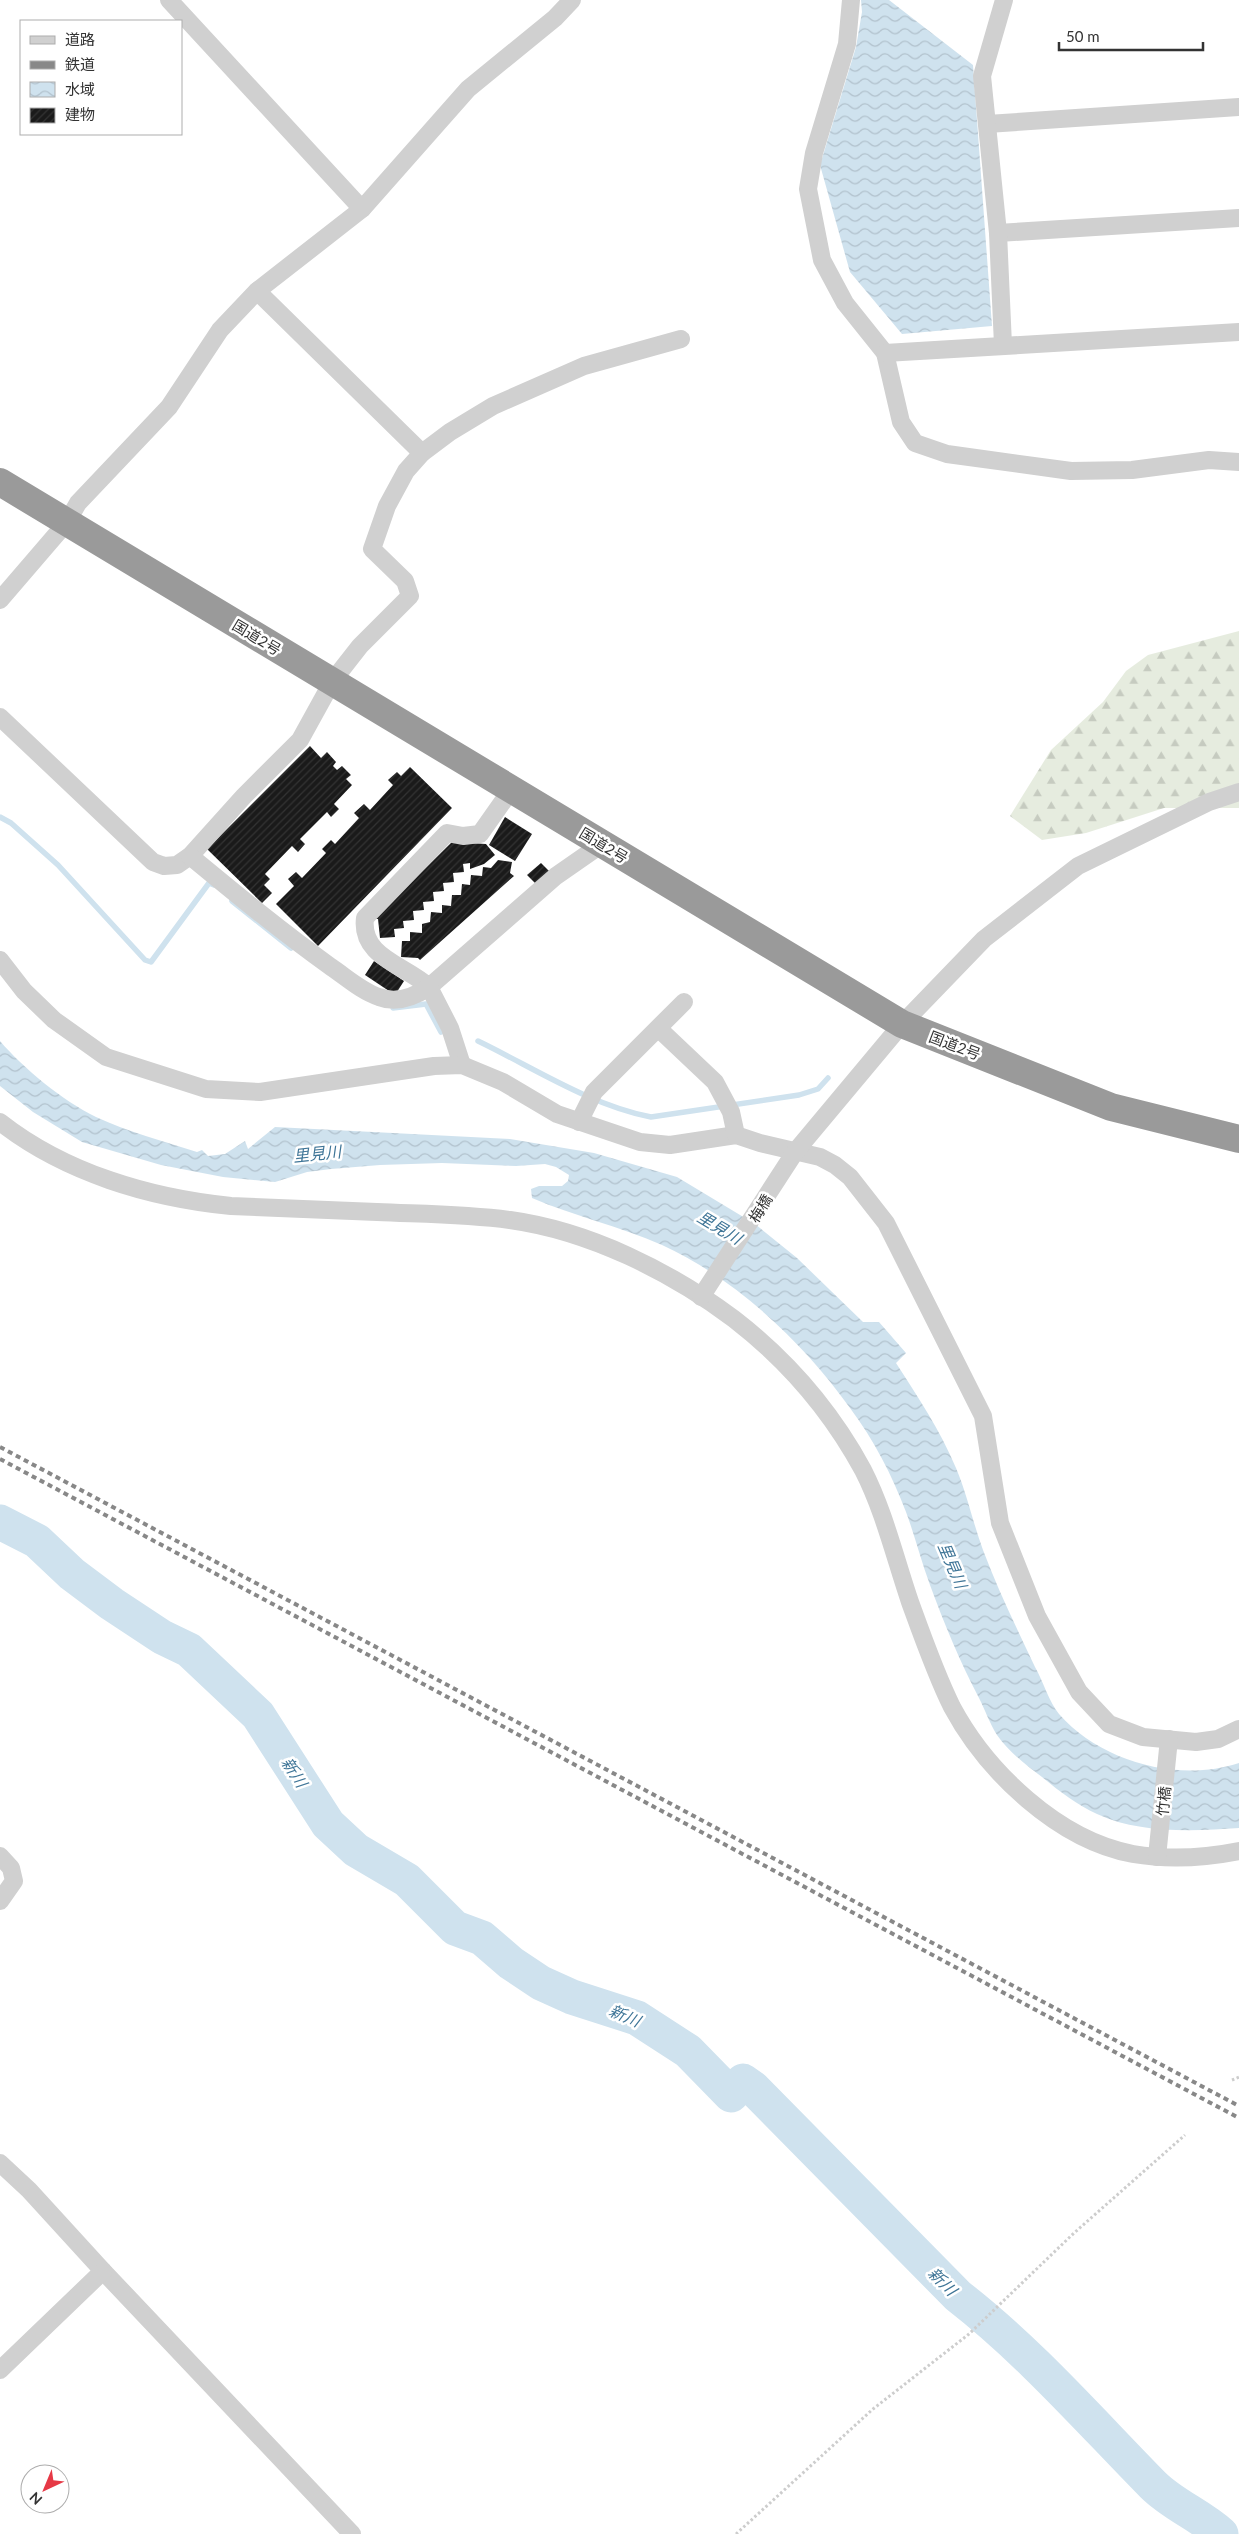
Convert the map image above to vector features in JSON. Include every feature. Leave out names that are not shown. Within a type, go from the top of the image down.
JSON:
[{"type":"highway","name":"国道2号","points":[[0,482],[902,1024],[1111,1107],[1239,1139]]},
{"type":"street","points":[[169,0],[362,209]]},
{"type":"street","points":[[0,600],[67,522],[78,503],[169,407],[220,330],[257,291],[362,209],[468,89],[555,18],[572,0]]},
{"type":"street","points":[[850,0],[847,44],[814,153],[808,189],[822,260],[845,303],[885,353],[901,422],[915,443],[947,454],[1071,471],[1132,470],[1209,460],[1239,462]]},
{"type":"street","points":[[1003,345],[998,233],[982,76],[1004,0]]},
{"type":"street","points":[[987,124],[1239,107]]},
{"type":"street","points":[[998,233],[1239,218]]},
{"type":"street","points":[[257,291],[422,453]]},
{"type":"street","points":[[885,353],[1239,332]]},
{"type":"street","points":[[0,718],[153,862],[164,866],[177,865],[190,856],[244,796],[300,740],[332,682],[360,646],[410,596],[404,581],[372,549],[388,506],[406,470],[422,453],[493,406],[584,366],[680,339]]},
{"type":"street","points":[[462,1065],[450,1028],[429,987],[418,977],[381,956],[368,943],[363,929],[365,918],[447,833],[463,836],[480,834],[511,790]]},
{"type":"street","name":"梅橋","points":[[703,1294],[794,1152],[902,1024],[984,939],[1078,866],[1209,802],[1239,792]]},
{"type":"street","points":[[190,856],[294,941],[364,990],[380,998],[399,1000],[414,997],[429,987],[556,876],[602,844]]},
{"type":"street","points":[[0,960],[24,991],[54,1020],[106,1057],[206,1089],[260,1092],[434,1066],[462,1065],[503,1082],[557,1114],[640,1142],[670,1145],[736,1135],[794,1152],[820,1157],[835,1165],[850,1177],[886,1223],[983,1416],[1000,1522],[1037,1616],[1079,1692],[1108,1724],[1168,1746],[1211,1740],[1239,1729]]},
{"type":"street","points":[[579,1122],[591,1096],[684,1002]]},
{"type":"street","points":[[659,1029],[715,1082],[728,1105],[736,1135]]},
{"type":"street","points":[[0,1122],[36,1146],[70,1164],[108,1180],[152,1193],[231,1206],[454,1215],[513,1220],[560,1232],[630,1256],[703,1294],[750,1332],[791,1369],[817,1400],[841,1434],[864,1472],[881,1514],[911,1604],[951,1704],[989,1762],[1038,1808],[1068,1828],[1101,1844],[1130,1854],[1158,1853],[1205,1857],[1239,1851]]},
{"type":"street","name":"竹橋","points":[[1158,1853],[1168,1746]]},
{"type":"street","points":[[0,1856],[11,1868],[14,1881],[0,1901]]},
{"type":"street","points":[[0,2162],[29,2190],[352,2534]]},
{"type":"street","points":[[0,2370],[103,2271]]},
{"type":"path","points":[[1232,2080],[1239,2077]]},
{"type":"path","points":[[736,2534],[873,2409],[969,2334],[1018,2286],[1185,2135]]},
{"type":"green space","points":[[1239,631],[1239,808],[1164,808],[1086,833],[1042,840],[1010,816],[1051,750],[1103,702],[1126,671],[1148,655]]},
{"type":"water","points":[[861,0],[889,0],[973,65],[992,326],[902,334],[850,272],[820,165],[856,47],[862,12]]},
{"type":"water","name":"里見川","points":[[0,1041],[44,1083],[83,1110],[133,1132],[197,1152],[202,1150],[208,1156],[225,1154],[245,1141],[248,1149],[275,1127],[510,1139],[594,1153],[677,1177],[755,1224],[797,1258],[863,1322],[879,1322],[906,1353],[896,1363],[950,1454],[967,1498],[979,1540],[995,1580],[1049,1698],[1059,1714],[1076,1731],[1096,1745],[1142,1764],[1191,1771],[1216,1769],[1239,1763],[1239,1828],[1167,1830],[1131,1825],[1113,1820],[1075,1802],[1012,1752],[994,1731],[959,1656],[930,1585],[895,1485],[875,1445],[832,1384],[790,1337],[766,1314],[716,1275],[662,1245],[532,1198],[531,1189],[539,1186],[562,1186],[568,1181],[569,1175],[556,1167],[545,1164],[516,1166],[442,1163],[331,1169],[307,1172],[275,1182],[223,1177],[161,1165],[82,1142],[33,1112],[0,1086]]},
{"type":"building","points":[[310,746],[321,758],[327,752],[336,762],[333,766],[337,770],[342,766],[351,775],[346,779],[352,785],[334,804],[339,809],[331,817],[327,812],[300,839],[305,844],[298,852],[292,846],[265,874],[270,879],[264,885],[272,893],[262,903],[207,849]]},
{"type":"building","points":[[410,767],[452,808],[318,946],[276,904],[294,886],[288,879],[296,872],[302,878],[326,853],[322,849],[331,840],[335,844],[359,818],[354,813],[364,804],[370,810],[393,785],[388,780],[397,772],[401,776]]},
{"type":"building","points":[[505,817],[532,834],[515,861],[489,845]]},
{"type":"building","points":[[452,842],[486,844],[495,855],[484,864],[470,869],[470,863],[463,864],[464,872],[453,873],[454,882],[443,883],[444,891],[433,892],[434,901],[423,902],[424,910],[413,911],[414,920],[403,921],[404,928],[394,929],[395,937],[380,938],[378,919],[374,919]]},
{"type":"building","points":[[498,860],[512,862],[510,873],[514,876],[420,960],[418,958],[401,957],[402,941],[410,941],[410,932],[422,933],[422,924],[430,922],[431,912],[442,913],[442,905],[451,906],[452,895],[461,895],[462,884],[470,885],[471,875],[482,876],[483,867],[491,868]]},
{"type":"building","points":[[541,863],[550,872],[537,885],[527,875]]},
{"type":"building","points":[[374,961],[404,981],[395,995],[365,975]]},
{"type":"waterway","points":[[0,817],[11,823],[58,865],[145,960],[151,962],[209,883],[214,885]]},
{"type":"waterway","points":[[232,901],[291,948]]},
{"type":"waterway","points":[[393,1008],[426,1004],[441,1032]]},
{"type":"waterway","points":[[478,1041],[584,1095],[606,1104],[651,1117],[799,1095],[818,1089],[828,1078]]},
{"type":"waterway","name":"新川","points":[[0,1522],[37,1541],[72,1574],[112,1604],[162,1637],[189,1650],[258,1715],[328,1824],[356,1850],[407,1880],[455,1928],[482,1938],[511,1963],[541,1983],[572,1997],[637,2018],[688,2051],[731,2095],[743,2081],[753,2088],[958,2296],[1035,2364],[1153,2485],[1221,2534]]},
{"type":"railway","points":[[0,1447],[1239,2106]]},
{"type":"railway","points":[[0,1459],[1239,2118]]}]
